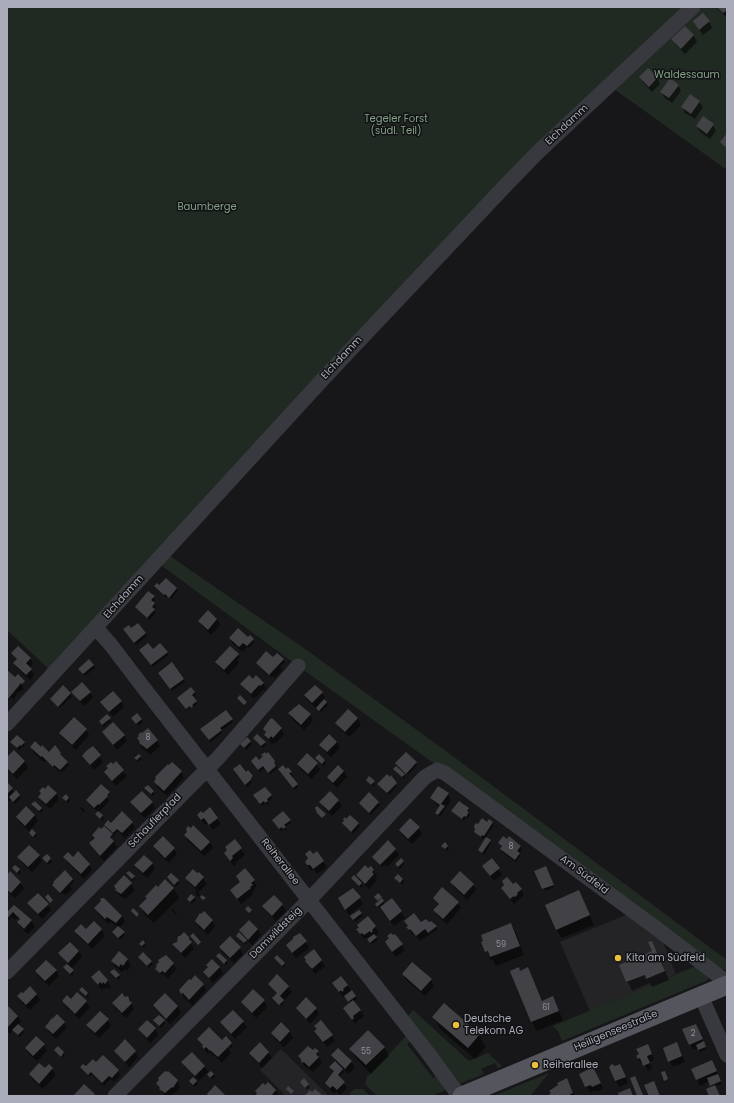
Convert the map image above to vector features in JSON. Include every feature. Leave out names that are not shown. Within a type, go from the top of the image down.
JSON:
[{"type":"main road","name":"Heiligenseestraße","points":[[463,1096],[726,986]]},
{"type":"street","name":"Elchdamm","points":[[7,724],[368,330],[505,186],[537,153],[693,7]]},
{"type":"street","name":"Reiherallee","points":[[96,628],[111,645],[309,900],[453,1088],[463,1096]]},
{"type":"street","name":"Schauflerpfad","points":[[7,972],[207,769],[298,666]]},
{"type":"street","name":"Damwildsteig","points":[[115,1096],[309,900],[425,777],[437,770]]},
{"type":"street","name":"Am Südfeld","points":[[437,770],[451,778],[660,931],[720,977],[726,986]]},
{"type":"street","points":[[702,996],[720,1041],[727,1054]]},
{"type":"shaded area","name":"Kita am Südfeld","points":[[628,914],[661,937],[676,974],[590,1011],[560,942]]},
{"type":"shaded area","points":[[281,1049],[329,1096],[286,1096],[260,1070]]},
{"type":"green space","name":"Baumberge","points":[[7,7],[684,7],[51,671],[7,630]]},
{"type":"green space","name":"Waldessaum","points":[[702,7],[727,7],[727,170],[614,89]]},
{"type":"green space","points":[[167,554],[308,651],[450,754],[727,960],[727,970],[721,969],[298,666],[158,563]]},
{"type":"green space","points":[[698,965],[709,973],[708,980],[562,1041],[558,1031],[553,1026]]},
{"type":"green space","points":[[413,1010],[469,1061],[488,1053],[502,1066],[498,1068],[495,1063],[481,1069],[484,1074],[457,1085],[405,1019]]},
{"type":"green space","points":[[408,1034],[413,1039],[407,1044],[433,1078],[439,1074],[448,1089],[432,1096],[377,1096],[365,1084],[367,1077]]},
{"type":"green space","points":[[549,1073],[530,1096],[493,1096]]},
{"type":"green space","points":[[355,1089],[363,1089],[370,1096],[349,1096],[350,1092]]},
{"type":"building","points":[[717,7],[727,7],[727,10],[723,13]]},
{"type":"building","points":[[703,13],[710,21],[699,30],[693,21]]},
{"type":"building","points":[[685,26],[694,35],[681,49],[671,39]]},
{"type":"building","points":[[648,68],[658,77],[649,87],[639,77]]},
{"type":"building","points":[[670,78],[679,85],[669,98],[660,92]]},
{"type":"building","points":[[690,94],[700,101],[691,114],[681,107]]},
{"type":"building","points":[[703,116],[714,124],[707,134],[696,126]]},
{"type":"building","points":[[727,133],[727,144],[725,147],[720,142]]},
{"type":"building","points":[[166,578],[177,588],[169,598],[154,586],[157,583],[159,585]]},
{"type":"building","points":[[148,591],[155,596],[151,600],[155,603],[152,607],[155,609],[147,618],[135,607]]},
{"type":"building","points":[[208,610],[217,619],[208,630],[198,621]]},
{"type":"building","points":[[138,623],[146,633],[134,643],[123,629],[129,625],[131,628]]},
{"type":"building","points":[[238,628],[248,637],[250,635],[254,639],[247,646],[243,643],[239,647],[229,638]]},
{"type":"building","points":[[148,643],[153,649],[160,643],[168,652],[151,665],[139,650]]},
{"type":"building","points":[[18,646],[31,658],[26,663],[32,669],[26,675],[13,663],[17,659],[11,653]]},
{"type":"building","points":[[230,646],[239,654],[224,670],[215,662]]},
{"type":"building","points":[[266,651],[273,657],[277,653],[284,659],[269,675],[256,663]]},
{"type":"building","points":[[89,659],[94,665],[83,674],[78,669]]},
{"type":"building","points":[[172,662],[184,679],[170,689],[158,673]]},
{"type":"building","points":[[7,670],[15,677],[18,674],[25,681],[22,684],[21,683],[8,699]]},
{"type":"building","points":[[249,675],[253,679],[256,675],[264,683],[260,686],[259,685],[251,694],[240,684]]},
{"type":"building","points":[[82,682],[91,692],[80,701],[71,692]]},
{"type":"building","points":[[63,685],[71,693],[58,707],[50,699]]},
{"type":"building","points":[[315,685],[323,692],[312,703],[304,695]]},
{"type":"building","points":[[191,687],[195,692],[192,695],[197,701],[191,708],[190,706],[186,709],[177,698]]},
{"type":"building","points":[[113,691],[122,701],[109,712],[100,702]]},
{"type":"building","points":[[240,695],[247,702],[244,705],[237,698]]},
{"type":"building","points":[[324,699],[327,702],[319,711],[316,708]]},
{"type":"building","points":[[299,704],[311,714],[301,725],[288,713]]},
{"type":"building","points":[[348,709],[358,718],[345,732],[335,723]]},
{"type":"building","points":[[226,710],[233,719],[220,728],[222,730],[209,740],[200,729]]},
{"type":"building","points":[[137,713],[142,719],[136,724],[131,718]]},
{"type":"building","points":[[107,714],[111,718],[102,725],[99,721]]},
{"type":"building","points":[[74,717],[87,729],[72,745],[59,733]]},
{"type":"building","points":[[272,718],[282,728],[273,738],[271,736],[269,739],[264,735],[266,732],[263,729]]},
{"type":"building","points":[[113,722],[125,735],[113,745],[102,732]]},
{"type":"building","points":[[148,728],[158,740],[147,749],[139,743],[140,742],[137,738],[141,732],[142,733]]},
{"type":"building","points":[[257,734],[266,742],[261,746],[253,738]]},
{"type":"building","points":[[329,734],[337,742],[327,752],[319,745]]},
{"type":"building","points":[[17,735],[25,742],[17,748],[10,742]]},
{"type":"building","points":[[247,737],[251,741],[244,748],[240,744]]},
{"type":"building","points":[[35,741],[49,752],[55,745],[61,753],[60,754],[68,762],[60,770],[54,765],[53,767],[30,747]]},
{"type":"building","points":[[93,746],[101,755],[90,765],[82,756]]},
{"type":"building","points":[[14,750],[25,761],[13,774],[7,768],[7,757]]},
{"type":"building","points":[[265,752],[266,754],[268,752],[275,761],[276,766],[268,773],[263,766],[258,770],[251,761],[256,756],[259,760],[263,756],[261,755]]},
{"type":"building","points":[[406,752],[417,762],[406,774],[395,763]]},
{"type":"building","points":[[307,753],[318,763],[308,774],[297,764]]},
{"type":"building","points":[[139,754],[141,756],[137,760],[134,758]]},
{"type":"building","points":[[319,754],[325,760],[322,764],[315,758]]},
{"type":"building","points":[[116,761],[124,770],[112,781],[104,772],[108,768],[106,766],[111,762],[113,764]]},
{"type":"building","points":[[172,762],[182,771],[164,791],[154,782],[155,777]]},
{"type":"building","points":[[240,764],[246,772],[248,770],[253,776],[251,778],[252,779],[245,785],[233,769]]},
{"type":"building","points":[[283,765],[286,769],[288,767],[292,772],[289,773],[298,784],[293,788],[278,769]]},
{"type":"building","points":[[338,765],[344,771],[333,783],[327,777]]},
{"type":"building","points":[[396,766],[405,774],[402,777],[393,769]]},
{"type":"building","points":[[387,774],[390,777],[391,775],[397,783],[387,793],[377,784]]},
{"type":"building","points":[[369,776],[375,781],[371,785],[366,780]]},
{"type":"building","points":[[7,782],[13,788],[7,794]]},
{"type":"building","points":[[101,784],[110,792],[99,805],[98,804],[94,808],[86,800]]},
{"type":"building","points":[[48,785],[57,793],[46,804],[38,797],[41,793],[39,791],[43,787],[45,789]]},
{"type":"building","points":[[148,785],[154,791],[151,794],[144,788]]},
{"type":"building","points":[[438,786],[449,793],[441,804],[445,806],[438,815],[435,813],[440,805],[430,798]]},
{"type":"building","points":[[265,787],[272,795],[267,799],[268,801],[265,803],[264,801],[260,804],[253,795]]},
{"type":"building","points":[[16,790],[20,795],[13,802],[9,797]]},
{"type":"building","points":[[142,791],[153,802],[141,813],[130,802]]},
{"type":"building","points":[[330,791],[339,800],[329,811],[319,802]]},
{"type":"building","points":[[369,792],[379,802],[369,813],[359,803]]},
{"type":"building","points":[[66,794],[69,798],[66,801],[62,798]]},
{"type":"building","points":[[35,801],[42,808],[39,811],[31,804]]},
{"type":"building","points":[[459,801],[469,808],[467,811],[469,812],[466,817],[464,816],[462,819],[451,811]]},
{"type":"building","points":[[26,806],[35,815],[25,826],[16,817]]},
{"type":"building","points":[[317,806],[326,814],[322,818],[317,813],[315,808]]},
{"type":"building","points":[[210,807],[218,818],[209,825],[204,818],[201,820],[197,815],[201,811],[203,813]]},
{"type":"building","points":[[98,811],[103,815],[100,819],[95,814]]},
{"type":"building","points":[[122,811],[133,822],[122,833],[117,829],[113,833],[104,825],[108,820],[111,823]]},
{"type":"building","points":[[283,811],[291,820],[284,825],[286,827],[279,829],[272,820]]},
{"type":"building","points":[[350,815],[359,823],[351,832],[342,823],[345,817],[346,819]]},
{"type":"building","points":[[410,818],[420,827],[408,839],[399,830]]},
{"type":"building","points":[[482,818],[487,822],[489,819],[493,822],[484,836],[482,835],[481,837],[474,832],[474,826],[476,823],[478,824]]},
{"type":"building","points":[[193,825],[210,842],[201,851],[184,835],[187,832],[186,829],[188,826],[191,828]]},
{"type":"building","points":[[104,826],[113,834],[110,837],[114,841],[100,856],[89,843],[95,838],[92,835],[99,827],[101,829]]},
{"type":"building","points":[[32,829],[36,833],[33,837],[29,833]]},
{"type":"building","points":[[163,836],[175,848],[165,858],[153,846]]},
{"type":"building","points":[[503,836],[507,839],[509,836],[521,846],[517,851],[520,853],[515,860],[500,849],[502,846],[498,843]]},
{"type":"building","points":[[486,837],[491,840],[482,853],[478,850]]},
{"type":"building","points":[[235,839],[242,848],[232,856],[233,858],[230,861],[224,853],[227,850],[225,847]]},
{"type":"building","points":[[388,840],[396,849],[380,865],[372,857]]},
{"type":"building","points":[[445,842],[448,846],[445,849],[441,846]]},
{"type":"building","points":[[29,845],[40,855],[28,867],[17,857]]},
{"type":"building","points":[[310,850],[313,854],[317,851],[324,861],[313,869],[305,862],[308,858],[305,854]]},
{"type":"building","points":[[78,851],[90,864],[81,874],[63,857],[68,852],[73,857]]},
{"type":"building","points":[[47,854],[51,858],[47,863],[42,858]]},
{"type":"building","points":[[144,855],[153,863],[143,873],[134,865]]},
{"type":"building","points":[[401,858],[404,861],[398,867],[395,864]]},
{"type":"building","points":[[492,858],[500,868],[490,876],[482,866]]},
{"type":"building","points":[[15,865],[20,869],[17,873],[12,868]]},
{"type":"building","points":[[365,865],[368,868],[371,866],[374,870],[372,872],[374,874],[365,884],[356,875]]},
{"type":"building","points":[[546,866],[554,885],[542,889],[534,871]]},
{"type":"building","points":[[245,868],[255,880],[251,883],[253,885],[250,887],[251,888],[237,899],[230,890],[240,882],[236,876]]},
{"type":"building","points":[[193,869],[204,877],[195,887],[185,878]]},
{"type":"building","points":[[65,870],[73,879],[60,893],[52,885],[54,883],[53,882]]},
{"type":"building","points":[[10,871],[21,882],[11,893],[7,890],[7,875]]},
{"type":"building","points":[[129,871],[135,876],[132,879],[126,873]]},
{"type":"building","points":[[460,871],[474,884],[464,895],[450,882]]},
{"type":"building","points":[[171,873],[179,880],[174,885],[167,877]]},
{"type":"building","points":[[398,874],[403,879],[400,883],[394,878]]},
{"type":"building","points":[[124,875],[132,883],[121,894],[115,890],[116,889],[114,886]]},
{"type":"building","points":[[354,875],[362,883],[359,886],[351,878]]},
{"type":"building","points":[[507,877],[513,884],[516,882],[522,889],[515,897],[514,896],[510,899],[501,888],[504,885],[502,881]]},
{"type":"building","points":[[165,879],[174,888],[148,915],[139,906],[156,885],[158,887]]},
{"type":"building","points":[[442,887],[459,902],[443,919],[433,910],[439,904],[433,898]]},
{"type":"building","points":[[353,888],[361,897],[345,910],[338,898]]},
{"type":"building","points":[[579,890],[590,915],[556,930],[545,905]]},
{"type":"building","points":[[38,893],[49,904],[38,914],[27,903]]},
{"type":"building","points":[[378,893],[382,897],[378,901],[374,897]]},
{"type":"building","points":[[48,894],[53,900],[50,903],[45,897]]},
{"type":"building","points":[[191,894],[195,897],[190,902],[187,899]]},
{"type":"building","points":[[202,895],[206,898],[203,900],[200,897]]},
{"type":"building","points":[[274,895],[283,904],[272,916],[262,906]]},
{"type":"building","points":[[102,898],[104,898],[122,916],[116,923],[107,917],[105,919],[94,908]]},
{"type":"building","points":[[382,898],[384,901],[377,907],[375,904]]},
{"type":"building","points":[[392,898],[402,911],[390,921],[380,907]]},
{"type":"building","points":[[14,905],[32,920],[24,929],[17,922],[20,919],[13,912],[7,918],[7,912]]},
{"type":"building","points":[[248,906],[252,910],[249,913],[245,909]]},
{"type":"building","points":[[133,908],[139,914],[137,917],[131,911]]},
{"type":"building","points":[[359,910],[362,913],[353,920],[350,916]]},
{"type":"building","points":[[204,911],[213,920],[204,930],[195,921],[200,913],[201,914]]},
{"type":"building","points":[[414,913],[421,922],[426,919],[437,926],[428,933],[425,929],[416,936],[406,927],[408,926],[404,921]]},
{"type":"building","points":[[368,916],[376,926],[371,933],[370,931],[364,935],[362,933],[360,934],[356,929],[359,928],[357,925]]},
{"type":"building","points":[[249,920],[258,929],[248,940],[239,930]]},
{"type":"building","points":[[94,921],[102,929],[88,944],[74,931],[81,924],[86,929]]},
{"type":"building","points":[[511,923],[520,946],[490,957],[488,951],[485,952],[481,942],[483,941],[481,935]]},
{"type":"building","points":[[118,926],[125,932],[118,938],[112,932]]},
{"type":"building","points":[[184,932],[192,942],[181,953],[172,944],[177,942],[178,936]]},
{"type":"building","points":[[239,932],[247,940],[244,943],[236,936]]},
{"type":"building","points":[[193,933],[201,942],[198,945],[190,936]]},
{"type":"building","points":[[300,933],[307,941],[292,953],[286,945],[293,939],[293,937]]},
{"type":"building","points":[[391,933],[393,935],[395,934],[403,944],[392,952],[385,942],[389,938],[387,936]]},
{"type":"building","points":[[374,934],[377,937],[370,943],[367,939]]},
{"type":"building","points":[[230,936],[241,947],[230,958],[219,947]]},
{"type":"building","points":[[143,940],[145,943],[142,946],[139,944]]},
{"type":"building","points":[[652,941],[665,971],[646,979],[645,975],[626,982],[619,965],[652,951],[648,942]]},
{"type":"building","points":[[70,942],[79,951],[68,963],[58,953]]},
{"type":"building","points":[[314,949],[322,960],[312,969],[305,961],[306,960],[304,957]]},
{"type":"building","points":[[119,951],[128,959],[123,966],[121,964],[119,967],[111,961]]},
{"type":"building","points":[[143,952],[152,961],[147,966],[138,957]]},
{"type":"building","points":[[219,953],[227,960],[224,964],[216,956]]},
{"type":"building","points":[[166,955],[174,963],[165,973],[162,971],[160,973],[155,969],[157,966],[156,965],[159,962],[158,960]]},
{"type":"building","points":[[277,955],[285,963],[282,966],[274,958]]},
{"type":"building","points":[[212,959],[220,967],[209,978],[203,972],[208,967],[206,965]]},
{"type":"building","points":[[46,960],[57,970],[45,981],[35,971]]},
{"type":"building","points":[[412,962],[432,979],[421,991],[402,974]]},
{"type":"building","points":[[67,964],[74,970],[70,974],[63,967]]},
{"type":"building","points":[[519,967],[520,971],[528,967],[542,1001],[553,996],[559,1011],[531,1022],[510,971]]},
{"type":"building","points":[[114,969],[120,975],[116,978],[110,972]]},
{"type":"building","points":[[99,970],[108,980],[105,984],[100,982],[98,985],[91,977]]},
{"type":"building","points":[[277,974],[289,986],[280,996],[284,1000],[279,1005],[272,998],[277,993],[268,984]]},
{"type":"building","points":[[195,975],[204,984],[189,1000],[183,993],[181,994],[179,990]]},
{"type":"building","points":[[341,976],[348,985],[342,992],[341,990],[339,992],[332,983]]},
{"type":"building","points":[[30,986],[37,994],[26,1005],[17,996],[21,992],[23,993]]},
{"type":"building","points":[[82,987],[88,993],[86,996],[79,990]]},
{"type":"building","points":[[253,989],[265,1000],[252,1013],[241,1002]]},
{"type":"building","points":[[352,990],[356,996],[348,1002],[344,996]]},
{"type":"building","points":[[77,992],[87,1001],[75,1014],[62,1001],[67,995],[71,999]]},
{"type":"building","points":[[122,993],[125,997],[128,996],[132,1003],[122,1013],[112,1003]]},
{"type":"building","points":[[165,993],[178,1006],[166,1019],[153,1005]]},
{"type":"building","points":[[306,997],[317,1008],[306,1019],[296,1008]]},
{"type":"building","points":[[353,1000],[361,1010],[353,1016],[354,1018],[352,1020],[343,1008]]},
{"type":"building","name":"Deutsche Telekom AG","points":[[444,1003],[480,1034],[468,1048],[432,1017]]},
{"type":"building","points":[[7,1005],[18,1016],[7,1028]]},
{"type":"building","points":[[233,1010],[244,1021],[231,1034],[220,1022]]},
{"type":"building","points":[[100,1011],[109,1019],[95,1033],[86,1025]]},
{"type":"building","points":[[57,1014],[65,1022],[53,1034],[45,1027]]},
{"type":"building","points":[[159,1015],[165,1020],[159,1026],[153,1020]]},
{"type":"building","points":[[147,1020],[156,1028],[147,1038],[138,1029]]},
{"type":"building","points":[[321,1020],[333,1035],[323,1042],[314,1031],[317,1029],[314,1026]]},
{"type":"building","points":[[281,1022],[290,1031],[280,1042],[271,1033]]},
{"type":"building","points":[[18,1024],[24,1029],[18,1035],[12,1030]]},
{"type":"building","points":[[696,1024],[703,1039],[689,1045],[682,1029]]},
{"type":"building","points":[[209,1027],[222,1040],[226,1036],[232,1043],[218,1057],[206,1047],[204,1049],[202,1046],[203,1045],[197,1039]]},
{"type":"building","points":[[368,1030],[385,1047],[366,1065],[349,1049]]},
{"type":"building","points":[[36,1036],[45,1044],[33,1056],[25,1048]]},
{"type":"building","points":[[125,1039],[136,1051],[125,1062],[114,1051]]},
{"type":"building","points":[[704,1041],[706,1047],[698,1050],[696,1045]]},
{"type":"building","points":[[260,1042],[269,1052],[259,1063],[249,1053]]},
{"type":"building","points":[[677,1042],[682,1056],[668,1062],[663,1048]]},
{"type":"building","points":[[648,1044],[652,1054],[647,1056],[650,1063],[643,1066],[640,1058],[638,1059],[636,1056],[639,1054],[636,1049]]},
{"type":"building","points":[[58,1046],[64,1052],[61,1057],[54,1050]]},
{"type":"building","points":[[308,1046],[313,1050],[315,1048],[319,1051],[316,1054],[319,1057],[309,1067],[304,1062],[302,1063],[298,1056]]},
{"type":"building","points":[[338,1048],[352,1061],[345,1069],[331,1055]]},
{"type":"building","points":[[192,1052],[205,1066],[195,1076],[181,1062]]},
{"type":"building","points":[[103,1055],[119,1070],[112,1078],[109,1076],[102,1083],[91,1072],[88,1075],[80,1067],[83,1064],[86,1066],[93,1059],[96,1062]]},
{"type":"building","points":[[712,1060],[717,1071],[696,1080],[691,1069]]},
{"type":"building","points":[[335,1061],[343,1069],[338,1075],[345,1082],[337,1090],[333,1086],[330,1088],[325,1083],[334,1071],[329,1067]]},
{"type":"building","points":[[39,1063],[45,1068],[49,1064],[53,1068],[39,1084],[29,1074]]},
{"type":"building","points":[[612,1064],[615,1066],[620,1064],[626,1077],[615,1081],[609,1067]]},
{"type":"building","points":[[593,1067],[601,1083],[592,1087],[591,1085],[585,1087],[579,1074]]},
{"type":"building","points":[[165,1071],[168,1071],[178,1080],[173,1088],[172,1087],[165,1093],[159,1089],[160,1088],[156,1083],[159,1080],[158,1078]]},
{"type":"building","points":[[211,1071],[214,1074],[210,1078],[207,1074]]},
{"type":"building","points":[[665,1071],[668,1079],[664,1081],[661,1072]]},
{"type":"building","points":[[718,1074],[721,1081],[710,1086],[707,1078]]},
{"type":"building","points":[[635,1076],[643,1095],[640,1096],[637,1096],[630,1078]]},
{"type":"building","points":[[193,1077],[197,1081],[193,1085],[189,1081]]},
{"type":"building","points":[[304,1078],[309,1084],[305,1088],[300,1082]]},
{"type":"building","points":[[567,1078],[573,1093],[570,1094],[571,1096],[547,1096],[551,1093],[549,1091],[558,1085],[557,1083]]},
{"type":"building","points":[[654,1081],[660,1096],[649,1096],[644,1085]]},
{"type":"building","points":[[268,1082],[276,1090],[271,1096],[255,1096],[257,1093],[255,1091],[263,1083],[265,1085]]},
{"type":"building","points":[[84,1084],[95,1094],[93,1096],[73,1096]]},
{"type":"building","points":[[215,1085],[226,1096],[208,1096],[207,1094]]},
{"type":"building","points":[[715,1085],[720,1096],[709,1096],[706,1089]]},
{"type":"building","points":[[288,1086],[294,1091],[291,1094],[286,1089]]},
{"type":"building","points":[[630,1088],[633,1096],[619,1096],[618,1093]]},
{"type":"building","points":[[315,1089],[323,1096],[304,1096],[310,1090],[312,1092]]},
{"type":"place","name":"Kita am Südfeld","points":[[618,958]]},
{"type":"place","name":"Deutsche Telekom AG","points":[[456,1025]]},
{"type":"place","name":"Reiherallee","points":[[535,1065]]},
{"type":"park label","name":"Tegeler Forst (südl. Teil)","points":[[396,124]]}]
